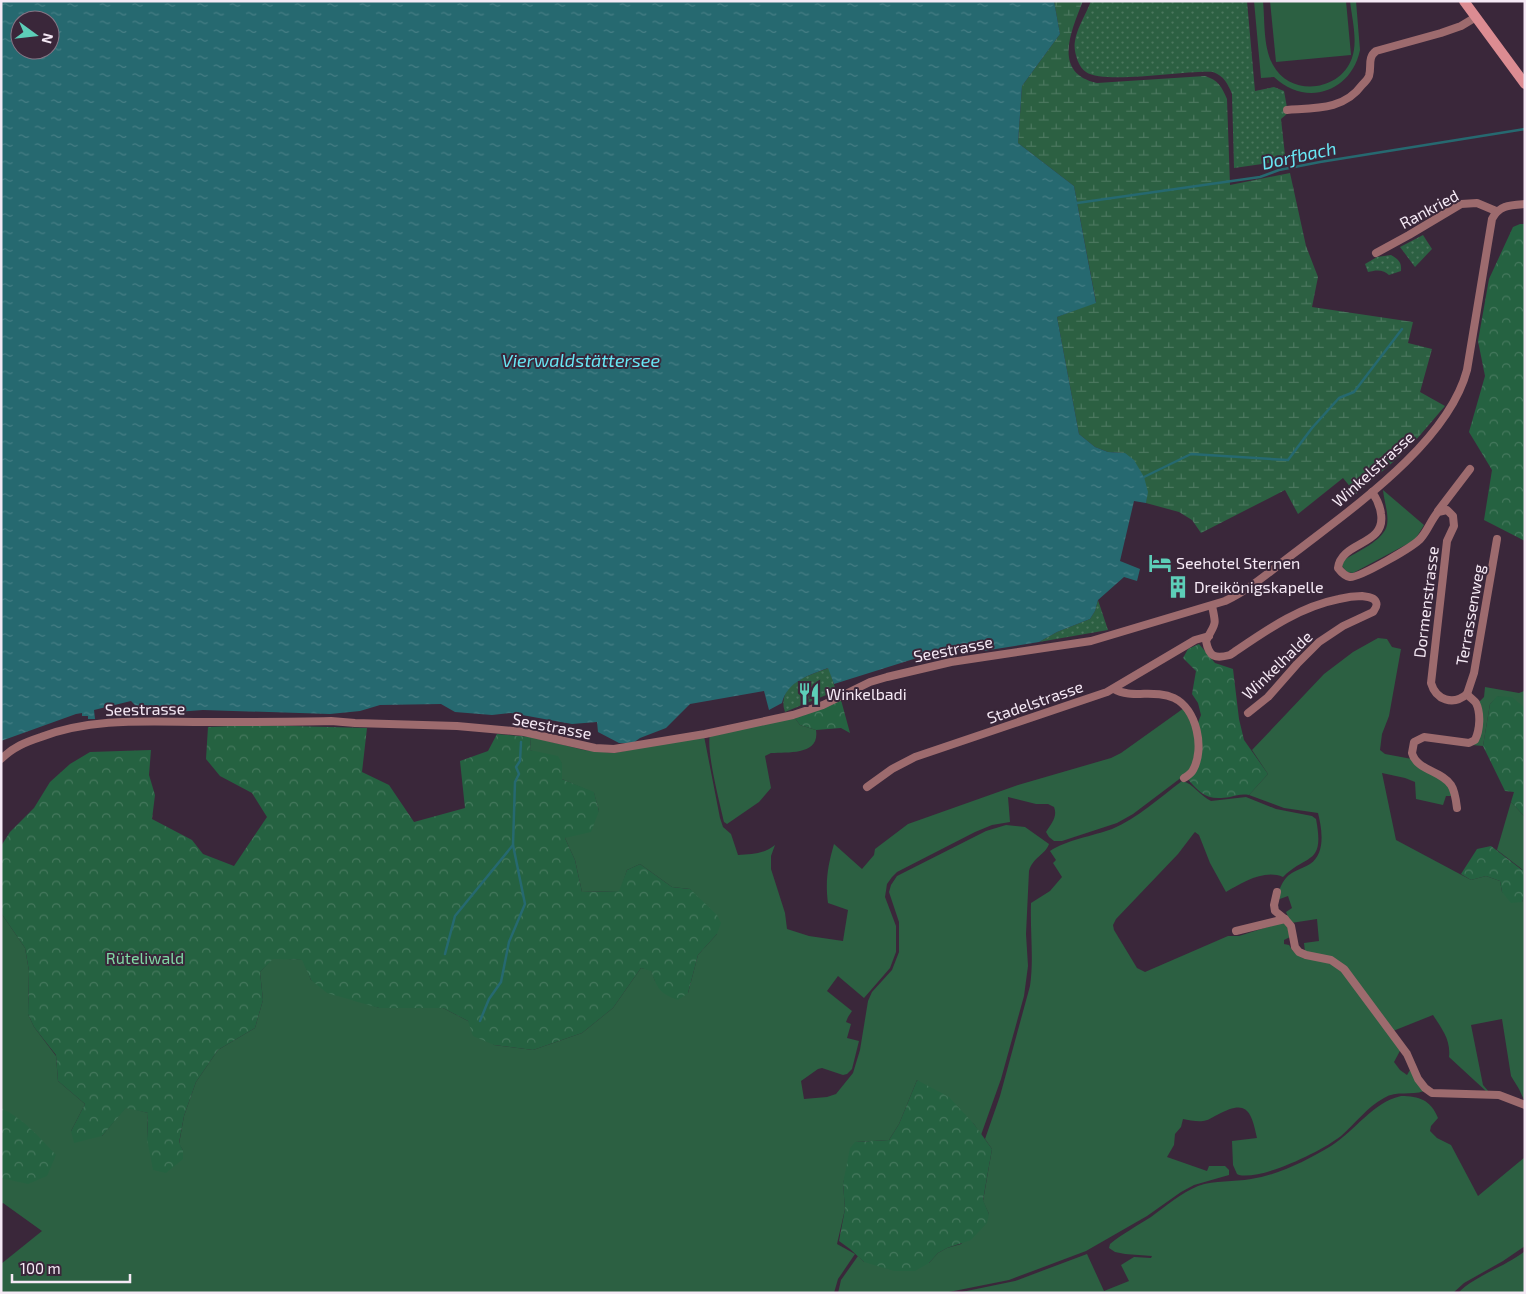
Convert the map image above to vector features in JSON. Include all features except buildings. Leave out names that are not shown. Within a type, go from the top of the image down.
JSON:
[{"type":"main road","points":[[1464,1],[1525,84]]},
{"type":"street","points":[[1287,110],[1332,106],[1344,102],[1358,91],[1369,76],[1370,58],[1376,51],[1388,46],[1441,33],[1461,26],[1476,17]]},
{"type":"street","name":"Rankried","points":[[1376,253],[1462,204],[1477,203],[1496,211]]},
{"type":"street","points":[[1496,211],[1503,207],[1525,204]]},
{"type":"street","name":"Winkelstrasse","points":[[1212,606],[1237,595],[1372,492],[1398,469],[1445,418],[1459,393],[1469,360],[1491,225],[1496,211]]},
{"type":"street","points":[[1438,512],[1470,469]]},
{"type":"street","name":"Dormenstrasse","points":[[1372,492],[1379,504],[1382,524],[1374,536],[1342,556],[1338,568],[1348,577],[1358,575],[1414,546],[1422,538],[1438,512],[1442,510],[1451,513],[1455,521],[1447,541],[1431,683],[1434,692],[1446,700],[1459,699],[1467,694]]},
{"type":"street","name":"Terrassenweg","points":[[1467,694],[1473,678],[1498,539]]},
{"type":"street","name":"Winkelhalde","points":[[1212,606],[1215,622],[1214,630],[1206,641],[1209,651],[1214,656],[1220,658],[1230,655],[1281,620],[1323,602],[1359,596],[1370,597],[1377,604],[1373,612],[1343,626],[1319,642],[1296,664],[1268,697],[1248,713]]},
{"type":"street","name":"Seestrasse","points":[[1,758],[22,743],[54,732],[79,725],[119,722],[331,721],[457,726],[524,732],[595,748],[614,750],[705,734],[793,714],[823,705],[870,682],[887,676],[951,662],[1091,640],[1160,619],[1212,606]]},
{"type":"street","name":"Stadelstrasse","points":[[867,787],[892,769],[915,757],[1107,692],[1195,640],[1209,636]]},
{"type":"street","points":[[1114,688],[1122,694],[1162,694],[1175,698],[1185,707],[1196,727],[1198,739],[1192,772],[1184,778]]},
{"type":"street","points":[[1457,808],[1454,793],[1449,782],[1417,762],[1412,753],[1414,742],[1424,737],[1469,743],[1476,740],[1478,713],[1476,702],[1467,694]]},
{"type":"street","points":[[1277,892],[1274,905],[1275,911],[1291,926],[1295,947],[1299,952],[1330,960],[1344,968],[1407,1054],[1425,1088],[1432,1093],[1499,1095],[1525,1105]]},
{"type":"street","points":[[1236,931],[1285,919]]},
{"type":"green space","points":[[1054,1],[1083,1],[1070,37],[1069,49],[1070,61],[1074,70],[1083,78],[1097,83],[1205,76],[1216,82],[1227,99],[1230,185],[1290,173],[1306,246],[1318,277],[1312,307],[1413,322],[1408,343],[1432,349],[1420,392],[1445,406],[1415,441],[1409,444],[1404,441],[1400,456],[1356,494],[1343,478],[1298,514],[1285,490],[1201,533],[1192,520],[1179,512],[1146,503],[1147,492],[1125,453],[1108,452],[1095,447],[1079,434],[1057,317],[1096,302],[1074,186],[1018,143],[1022,86],[1060,34]]},
{"type":"green space","points":[[1091,1],[1247,1],[1255,91],[1274,87],[1284,91],[1288,113],[1281,119],[1285,155],[1269,163],[1234,168],[1232,94],[1225,81],[1213,72],[1110,77],[1096,76],[1083,70],[1075,53],[1076,36]]},
{"type":"green space","points":[[1254,1],[1263,1],[1266,42],[1273,65],[1281,75],[1291,82],[1302,86],[1314,86],[1326,84],[1337,78],[1346,69],[1352,58],[1355,37],[1350,1],[1356,1],[1360,50],[1355,65],[1347,77],[1325,91],[1312,93],[1286,86],[1274,77],[1261,78]]},
{"type":"green space","points":[[1270,1],[1346,1],[1351,55],[1276,62]]},
{"type":"green space","points":[[1525,224],[1525,541],[1484,520],[1492,470],[1469,432],[1485,376],[1478,341],[1489,279],[1513,227]]},
{"type":"green space","points":[[1423,235],[1432,249],[1415,267],[1400,247]]},
{"type":"green space","points":[[1391,255],[1399,261],[1401,271],[1389,275],[1379,270],[1368,272],[1365,264],[1377,257]]},
{"type":"green space","points":[[1383,490],[1424,525],[1416,538],[1411,542],[1353,573],[1347,572],[1342,566],[1344,560],[1376,541],[1385,530],[1387,516]]},
{"type":"green space","points":[[1098,600],[1108,630],[1039,642],[1057,632],[1090,619],[1095,611]]},
{"type":"green space","points":[[1378,638],[1387,639],[1392,647],[1401,649],[1389,716],[1382,734],[1380,750],[1385,754],[1412,759],[1448,784],[1452,796],[1446,796],[1443,805],[1416,799],[1415,782],[1382,773],[1396,840],[1471,880],[1486,876],[1500,881],[1502,892],[1522,902],[1525,895],[1525,1102],[1511,1076],[1502,1019],[1471,1025],[1483,1085],[1489,1092],[1487,1092],[1449,1057],[1449,1045],[1443,1030],[1433,1015],[1393,1031],[1346,968],[1305,952],[1304,943],[1319,941],[1317,919],[1291,923],[1286,912],[1292,908],[1288,896],[1277,900],[1280,888],[1286,878],[1310,864],[1319,854],[1321,826],[1318,813],[1284,808],[1249,795],[1268,774],[1252,750],[1324,674],[1353,652]]},
{"type":"green space","points":[[1199,644],[1215,663],[1233,669],[1239,719],[1244,740],[1268,774],[1249,795],[1222,798],[1209,797],[1200,792],[1186,777],[1193,771],[1197,725],[1201,715],[1198,703],[1192,694],[1196,671],[1183,658],[1188,649]]},
{"type":"green space","points":[[829,668],[836,691],[785,712],[783,702],[785,694],[796,682]]},
{"type":"green space","points":[[1485,687],[1519,693],[1524,691],[1525,688],[1525,708],[1498,696],[1490,704],[1483,746],[1472,745],[1479,702],[1484,697]]},
{"type":"green space","points":[[1497,696],[1512,697],[1525,708],[1525,817],[1511,802],[1514,792],[1505,791],[1483,746],[1490,704]]},
{"type":"green space","points":[[841,700],[850,733],[841,728],[816,730],[800,725],[794,717]]},
{"type":"green space","points":[[1184,708],[1194,723],[1196,753],[1190,771],[1133,814],[1117,823],[1062,841],[1054,841],[1046,832],[1055,817],[1054,807],[1048,804],[1036,804],[1008,797],[1010,822],[992,825],[975,832],[897,872],[887,884],[885,897],[896,926],[896,952],[890,968],[864,998],[838,976],[827,991],[852,1011],[846,1022],[851,1024],[847,1038],[859,1041],[852,1069],[843,1075],[822,1068],[818,1069],[801,1081],[804,1099],[827,1097],[836,1094],[853,1073],[860,1050],[868,1001],[872,992],[892,970],[899,952],[899,922],[889,892],[897,876],[986,831],[1006,825],[1025,827],[1049,844],[1045,851],[1033,862],[1029,871],[1026,934],[1028,966],[1024,996],[1001,1079],[981,1135],[974,1124],[917,1080],[899,1124],[889,1140],[856,1142],[843,1183],[845,1209],[837,1244],[855,1254],[838,1279],[834,1293],[1,1293],[1,1264],[42,1231],[3,1203],[1,1204],[1,913],[25,948],[29,971],[28,1014],[34,1027],[56,1056],[58,1081],[85,1104],[71,1131],[102,1136],[126,1107],[148,1113],[147,1139],[183,1150],[179,1144],[184,1116],[196,1082],[218,1050],[255,1028],[263,1000],[260,972],[273,958],[303,960],[311,980],[379,1008],[443,1008],[468,1021],[494,1045],[533,1050],[582,1033],[613,1008],[641,968],[651,970],[655,981],[688,993],[698,955],[717,934],[690,889],[672,887],[640,864],[627,870],[620,891],[582,892],[575,860],[565,838],[599,811],[594,793],[562,779],[562,763],[530,750],[531,737],[584,750],[614,753],[704,736],[720,818],[723,827],[731,834],[738,855],[762,852],[775,845],[771,856],[771,869],[785,913],[787,929],[809,936],[843,941],[848,910],[828,903],[827,895],[828,873],[834,844],[862,869],[874,855],[875,849],[908,824],[1018,785],[1111,758],[1121,753]]},
{"type":"green space","points":[[794,717],[800,725],[816,730],[816,738],[813,744],[808,748],[794,752],[771,753],[765,756],[771,788],[759,802],[727,824],[724,822],[714,778],[709,743],[710,735]]},
{"type":"green space","name":"Rüteliwald","points":[[255,725],[367,728],[362,772],[389,785],[414,822],[465,808],[460,761],[488,751],[497,734],[531,737],[530,750],[558,756],[562,763],[562,779],[594,792],[599,811],[591,832],[565,838],[575,860],[582,892],[619,891],[627,870],[640,864],[672,887],[690,889],[717,915],[721,923],[717,934],[698,955],[688,993],[678,1000],[663,993],[657,986],[651,971],[641,968],[613,1008],[582,1033],[533,1050],[494,1045],[473,1036],[468,1021],[443,1008],[379,1008],[327,993],[311,980],[302,960],[273,959],[260,972],[263,1000],[255,1028],[218,1050],[196,1082],[184,1116],[179,1143],[183,1150],[183,1159],[166,1173],[153,1170],[147,1139],[148,1113],[126,1108],[102,1136],[74,1143],[71,1131],[85,1104],[58,1081],[56,1055],[34,1027],[28,1014],[29,971],[25,948],[1,913],[1,846],[10,832],[34,808],[50,782],[70,764],[90,752],[151,750],[149,775],[155,795],[152,819],[192,840],[203,854],[234,866],[267,817],[252,793],[220,776],[206,759],[208,727]]},
{"type":"green space","points":[[1182,781],[1190,784],[1211,801],[1246,797],[1276,809],[1312,816],[1316,819],[1318,845],[1312,857],[1283,877],[1268,875],[1253,878],[1226,892],[1210,863],[1199,835],[1195,832],[1178,854],[1116,919],[1113,925],[1114,930],[1137,968],[1145,972],[1228,936],[1239,936],[1283,922],[1287,925],[1290,937],[1284,940],[1284,944],[1289,945],[1293,951],[1303,958],[1323,960],[1339,966],[1401,1049],[1394,1062],[1407,1075],[1410,1070],[1424,1091],[1389,1096],[1372,1106],[1341,1136],[1320,1149],[1277,1169],[1249,1175],[1237,1174],[1233,1165],[1232,1141],[1257,1138],[1252,1120],[1246,1110],[1235,1108],[1227,1110],[1205,1121],[1183,1119],[1181,1127],[1175,1134],[1174,1145],[1167,1157],[1207,1171],[1209,1166],[1225,1166],[1229,1170],[1229,1175],[1194,1185],[1147,1216],[1086,1251],[1009,1280],[944,1293],[838,1293],[841,1280],[858,1256],[864,1262],[929,1263],[938,1253],[961,1244],[989,1214],[983,1201],[992,1149],[985,1139],[1000,1096],[1030,986],[1032,966],[1031,903],[1050,891],[1062,877],[1053,863],[1056,860],[1050,851],[1080,838],[1112,829],[1122,824],[1140,813]]},
{"type":"green space","points":[[1511,802],[1525,817],[1525,867],[1523,870],[1497,850]]},
{"type":"green space","points":[[1491,846],[1522,870],[1525,867],[1525,895],[1522,902],[1511,903],[1502,892],[1500,881],[1486,876],[1471,880],[1461,874],[1477,849]]},
{"type":"green space","points":[[917,1080],[949,1097],[974,1124],[992,1149],[983,1200],[989,1214],[987,1223],[971,1240],[947,1248],[938,1253],[929,1263],[915,1271],[894,1271],[864,1262],[839,1241],[845,1209],[843,1183],[850,1148],[855,1142],[889,1140],[899,1124]]},
{"type":"green space","points":[[1401,1096],[1419,1098],[1432,1107],[1438,1118],[1431,1126],[1430,1131],[1437,1138],[1451,1145],[1478,1196],[1525,1157],[1525,1246],[1464,1283],[1453,1293],[957,1293],[1015,1281],[1087,1254],[1104,1291],[1129,1281],[1121,1265],[1134,1257],[1151,1258],[1152,1256],[1115,1252],[1109,1248],[1110,1244],[1180,1196],[1198,1186],[1261,1177],[1303,1162],[1340,1140],[1382,1104]]},
{"type":"green space","points":[[1,1108],[24,1123],[56,1155],[47,1176],[28,1184],[1,1178]]},
{"type":"green space","points":[[1525,1251],[1525,1293],[1458,1293],[1472,1282]]},
{"type":"water","name":"Vierwaldstättersee","points":[[1,1],[1054,1],[1060,34],[1022,86],[1018,143],[1074,186],[1096,303],[1057,317],[1079,434],[1095,447],[1108,452],[1125,453],[1134,460],[1144,477],[1148,492],[1146,503],[1134,501],[1120,561],[1140,569],[1137,581],[1124,577],[1098,600],[1095,611],[1090,619],[1057,632],[1039,642],[983,651],[948,650],[834,684],[828,668],[807,676],[794,684],[785,695],[782,703],[769,710],[764,691],[690,704],[666,728],[640,738],[633,743],[619,743],[598,732],[597,722],[572,724],[511,713],[492,715],[455,712],[441,704],[380,705],[360,711],[330,714],[203,710],[162,713],[138,708],[131,701],[94,710],[95,719],[88,719],[88,716],[82,716],[82,713],[1,741]]},
{"type":"waterway","name":"Dorfbach","points":[[1077,203],[1260,177],[1279,170],[1320,162],[1525,129]]},
{"type":"waterway","points":[[1144,477],[1191,454],[1288,460],[1312,428],[1339,398],[1354,392],[1402,329]]},
{"type":"waterway","points":[[480,1021],[489,999],[501,982],[509,942],[525,904],[513,845],[515,782],[519,774],[516,767],[520,761],[521,742]]},
{"type":"waterway","points":[[445,954],[455,916],[513,845]]},
{"type":"place","name":"Seehotel Sternen","points":[[1160,563]]},
{"type":"place","name":"Dreikönigskapelle","points":[[1178,587]]},
{"type":"place","name":"Winkelbadi","points":[[809,694]]}]
